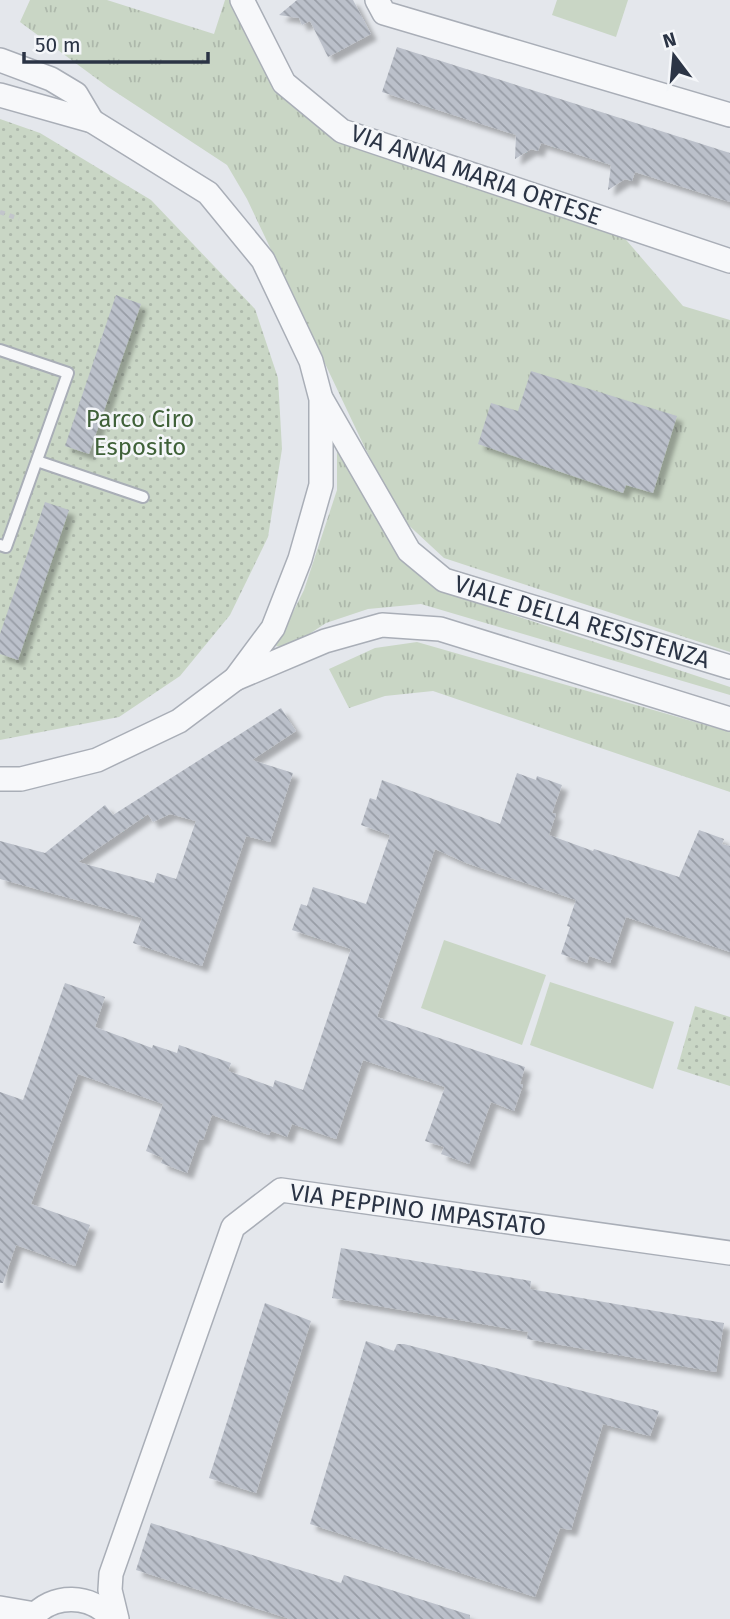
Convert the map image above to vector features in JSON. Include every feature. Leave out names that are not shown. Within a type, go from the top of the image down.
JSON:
[{"type":"street","name":"VIA ANNA MARIA ORTESE","points":[[242,0],[284,83],[342,131],[730,261]]},
{"type":"street","points":[[377,0],[384,13],[730,115]]},
{"type":"street","name":"VIALE DELLA RESISTENZA","points":[[0,60],[51,79],[76,94],[92,121]]},
{"type":"street","name":"VIALE DELLA RESISTENZA","points":[[0,95],[92,121],[208,193],[264,260],[311,361],[321,399],[321,485],[300,559],[273,628],[235,679]]},
{"type":"street","name":"VIALE DELLA RESISTENZA","points":[[321,399],[410,551],[443,580],[730,667]]},
{"type":"street","name":"VIALE DELLA RESISTENZA","points":[[0,779],[21,779],[97,760],[179,720],[235,679],[325,641],[382,625],[440,629],[730,719]]},
{"type":"street","name":"VIA PEPPINO IMPASTATO","points":[[115,1619],[110,1590],[111,1574],[233,1227],[281,1190],[730,1253]]},
{"type":"street","points":[[70,1600],[111,1574]]},
{"type":"street","points":[[0,1608],[33,1617],[45,1606],[64,1599],[92,1603],[115,1619]]},
{"type":"lane","points":[[0,350],[68,373],[6,547],[0,545]]},
{"type":"lane","points":[[37,461],[143,497]]},
{"type":"path","points":[[0,212],[19,219]]},
{"type":"green space","points":[[30,0],[107,0],[214,34],[225,0],[229,0],[302,98],[407,153],[609,220],[683,306],[730,320],[730,652],[444,558],[403,520],[365,448],[247,199],[227,165],[108,87],[20,22]]},
{"type":"green space","points":[[557,0],[628,0],[616,37],[552,15]]},
{"type":"green space","name":"Parco Ciro Esposito","points":[[0,119],[40,133],[151,200],[255,309],[278,378],[282,449],[268,537],[230,615],[180,676],[119,717],[0,740]]},
{"type":"green space","points":[[337,445],[403,560],[435,589],[730,687],[730,695],[421,604],[368,609],[326,623],[288,648],[276,646],[304,590],[337,490]]},
{"type":"green space","points":[[417,642],[730,732],[730,792],[433,691],[385,696],[349,708],[329,669],[375,648]]},
{"type":"green space","points":[[444,940],[546,975],[522,1045],[421,1008]]},
{"type":"green space","points":[[550,982],[674,1022],[653,1089],[530,1045]]},
{"type":"green space","points":[[695,1006],[730,1017],[730,1086],[677,1069]]},
{"type":"building","points":[[297,0],[353,0],[371,34],[328,57],[310,21],[302,25],[299,18],[279,15]]},
{"type":"building","points":[[397,47],[730,153],[730,202],[635,172],[632,181],[625,179],[608,190],[611,165],[541,143],[538,151],[531,149],[515,159],[516,135],[382,92]]},
{"type":"building","points":[[116,295],[141,304],[89,454],[65,446]]},
{"type":"building","points":[[531,371],[677,416],[653,493],[626,485],[623,493],[478,444],[491,403],[518,411]]},
{"type":"building","points":[[45,502],[69,510],[18,660],[0,654],[0,634]]},
{"type":"building","points":[[281,708],[296,731],[252,760],[293,773],[270,842],[246,836],[202,966],[133,943],[142,918],[0,879],[0,841],[45,853],[105,805],[113,815]],"holes":[[[148,814],[153,822],[170,814],[196,821],[176,879],[157,873],[154,883],[78,862]]]},
{"type":"building","points":[[517,773],[536,780],[537,776],[562,785],[552,813],[556,814],[549,835],[593,851],[594,849],[679,877],[699,830],[724,839],[722,844],[730,846],[730,952],[626,917],[610,963],[589,956],[587,963],[561,954],[576,900],[466,863],[435,849],[377,1017],[525,1067],[520,1084],[523,1085],[514,1111],[491,1102],[469,1164],[441,1154],[444,1147],[425,1141],[445,1087],[363,1060],[336,1139],[292,1124],[287,1137],[271,1131],[269,1135],[212,1115],[203,1140],[199,1139],[187,1173],[161,1163],[163,1158],[146,1151],[163,1104],[78,1074],[31,1204],[90,1225],[75,1266],[16,1245],[3,1283],[0,1283],[0,1092],[23,1100],[65,983],[105,997],[95,1027],[152,1048],[153,1045],[177,1053],[179,1045],[231,1063],[228,1071],[273,1087],[275,1080],[303,1090],[351,949],[292,930],[301,904],[307,906],[313,887],[366,904],[390,835],[361,825],[370,798],[376,800],[382,780],[500,824]]},
{"type":"building","points":[[341,1248],[531,1281],[530,1289],[724,1323],[716,1372],[527,1339],[528,1332],[332,1298]]},
{"type":"building","points":[[265,1303],[311,1321],[256,1493],[209,1478]]},
{"type":"building","points":[[366,1341],[394,1351],[397,1344],[404,1344],[659,1411],[650,1436],[603,1424],[571,1530],[560,1528],[535,1597],[310,1524]]},
{"type":"building","points":[[151,1523],[341,1583],[344,1575],[470,1615],[470,1619],[290,1619],[136,1570]]}]
